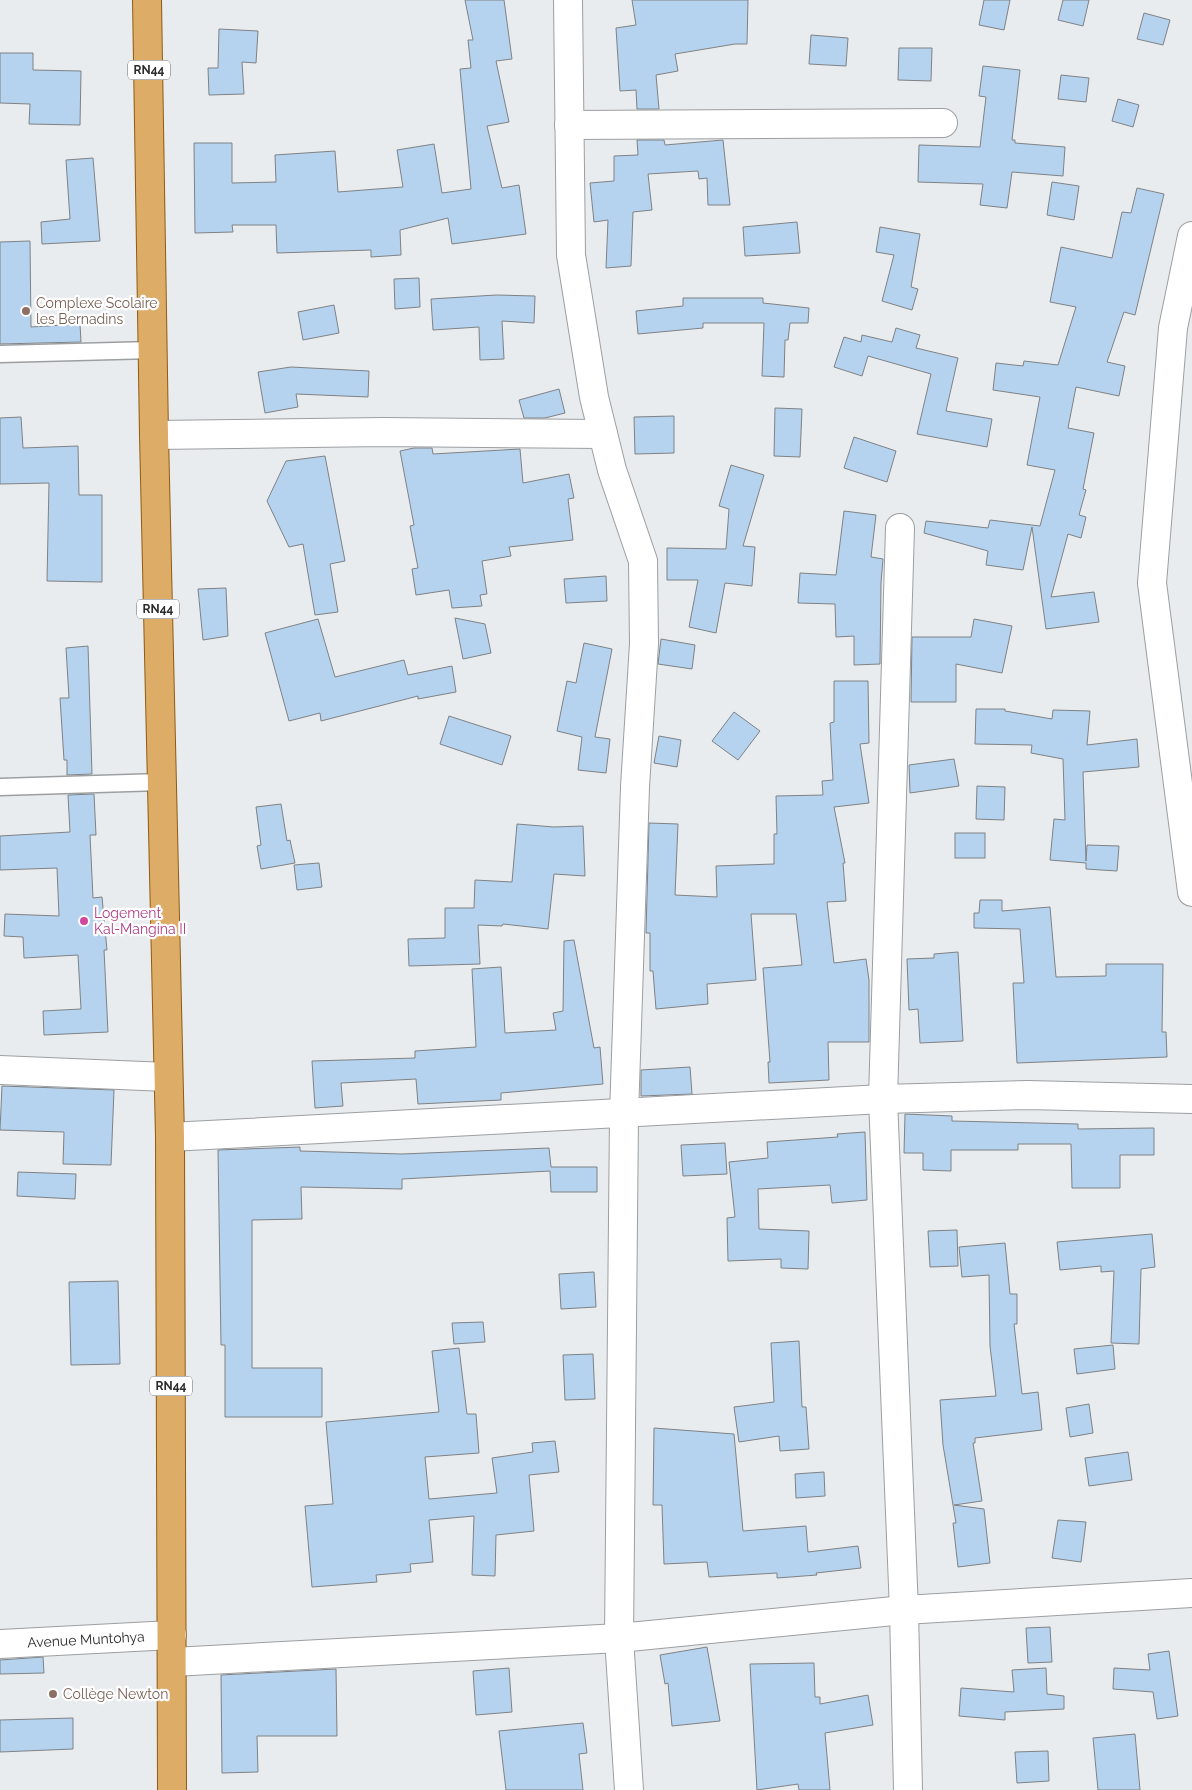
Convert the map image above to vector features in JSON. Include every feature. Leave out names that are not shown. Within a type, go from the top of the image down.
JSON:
[{"type":"main road","name":"RN44","points":[[148,0],[154,435],[167,1077],[170,1137],[172,1790]]},
{"type":"street","points":[[568,0],[571,254],[594,397],[612,470],[643,561],[644,644],[635,787],[624,1114],[619,1638],[629,1790]]},
{"type":"street","points":[[570,125],[943,123]]},
{"type":"street","points":[[1192,236],[1174,328],[1152,582],[1192,892]]},
{"type":"street","points":[[154,435],[383,432],[604,434]]},
{"type":"street","points":[[900,528],[883,1099],[904,1610],[908,1790]]},
{"type":"street","points":[[0,1070],[167,1077]]},
{"type":"street","points":[[170,1137],[883,1099],[1028,1095],[1192,1099]]},
{"type":"street","points":[[173,1662],[619,1638],[904,1610],[1192,1593]]},
{"type":"street","name":"Avenue Muntohya","points":[[0,1644],[172,1635]]},
{"type":"lane","points":[[0,354],[153,350]]},
{"type":"lane","points":[[0,787],[161,782]]},
{"type":"building","points":[[465,0],[504,0],[512,59],[496,61],[509,122],[487,126],[502,188],[519,185],[526,234],[452,244],[448,218],[400,230],[401,255],[371,257],[371,250],[277,253],[276,225],[232,225],[233,232],[195,233],[194,143],[232,143],[232,183],[276,182],[275,155],[335,151],[338,192],[403,187],[397,150],[434,144],[442,193],[471,189],[460,69],[471,68],[468,40],[473,40]]},
{"type":"building","points":[[632,0],[748,0],[747,44],[735,44],[675,54],[678,71],[656,75],[659,109],[637,109],[636,90],[620,91],[616,28],[636,25]]},
{"type":"building","points":[[984,0],[1010,0],[1004,30],[979,25]]},
{"type":"building","points":[[1063,0],[1089,0],[1083,26],[1058,20]]},
{"type":"building","points":[[1144,13],[1170,20],[1163,45],[1137,39]]},
{"type":"building","points":[[219,29],[258,31],[256,63],[242,62],[244,94],[209,95],[208,68],[218,68]]},
{"type":"building","points":[[811,35],[848,38],[846,66],[809,64]]},
{"type":"building","points":[[899,48],[932,48],[931,81],[898,80]]},
{"type":"building","points":[[0,53],[33,53],[33,70],[81,71],[80,125],[29,124],[30,104],[0,103]]},
{"type":"building","points":[[983,66],[1020,70],[1012,140],[1015,140],[1015,143],[1065,147],[1063,176],[1012,172],[1007,208],[980,205],[983,184],[918,182],[919,145],[980,147],[986,97],[979,96]]},
{"type":"building","points":[[1061,75],[1089,78],[1086,102],[1058,99]]},
{"type":"building","points":[[1118,99],[1139,105],[1133,127],[1112,121]]},
{"type":"building","points":[[637,140],[664,140],[665,145],[723,140],[730,205],[708,205],[707,178],[699,179],[698,171],[648,174],[652,210],[633,212],[631,266],[606,268],[608,220],[594,222],[590,183],[614,181],[614,156],[638,155]]},
{"type":"building","points":[[93,158],[100,241],[42,244],[41,222],[70,219],[66,160]]},
{"type":"building","points":[[1052,182],[1079,186],[1074,220],[1047,215]]},
{"type":"building","points":[[1137,188],[1164,194],[1135,315],[1124,312],[1107,362],[1125,366],[1119,396],[1076,387],[1068,428],[1094,433],[1083,489],[1086,490],[1079,515],[1086,517],[1081,538],[1068,534],[1051,597],[1094,592],[1099,622],[1046,629],[1032,527],[1023,570],[986,565],[988,551],[924,533],[926,521],[988,528],[990,520],[1040,526],[1055,470],[1027,465],[1040,397],[993,390],[996,363],[1023,366],[1024,361],[1058,365],[1076,307],[1050,302],[1061,247],[1112,258],[1122,212],[1131,213]]},
{"type":"building","points":[[797,222],[800,253],[745,256],[743,227]]},
{"type":"building","points":[[880,227],[920,234],[911,287],[918,289],[912,310],[882,301],[894,255],[876,252]]},
{"type":"building","points":[[30,241],[31,327],[80,324],[81,342],[0,344],[0,242]]},
{"type":"building","points":[[419,278],[420,307],[395,309],[394,279]]},
{"type":"building","points":[[496,295],[535,296],[534,323],[502,321],[504,359],[480,360],[479,327],[433,330],[431,299]]},
{"type":"building","points":[[683,298],[763,298],[763,303],[809,308],[808,323],[790,323],[788,340],[785,340],[784,377],[762,376],[764,323],[703,323],[703,328],[638,334],[636,311],[683,306]]},
{"type":"building","points":[[334,305],[339,333],[303,340],[298,312]]},
{"type":"building","points":[[896,328],[920,335],[916,348],[958,358],[946,411],[992,419],[987,447],[917,434],[931,374],[868,356],[862,376],[834,367],[844,337],[861,342],[862,335],[892,342]]},
{"type":"building","points":[[291,367],[369,371],[368,397],[296,394],[298,407],[265,413],[258,372]]},
{"type":"building","points":[[559,389],[565,413],[545,418],[524,418],[519,400]]},
{"type":"building","points":[[775,408],[802,409],[800,457],[774,456]]},
{"type":"building","points":[[674,416],[674,453],[635,454],[634,417]]},
{"type":"building","points":[[21,417],[23,448],[78,446],[79,495],[102,495],[102,582],[47,581],[49,483],[0,484],[0,418]]},
{"type":"building","points":[[854,437],[896,451],[887,482],[844,468]]},
{"type":"building","points":[[414,448],[432,448],[433,454],[520,449],[523,483],[569,474],[574,498],[568,499],[573,540],[509,547],[511,556],[482,561],[487,594],[480,595],[482,606],[452,608],[449,590],[416,595],[412,569],[418,568],[410,526],[414,525],[400,451]]},
{"type":"building","points":[[325,456],[345,561],[330,564],[338,612],[315,615],[303,544],[289,547],[267,501],[286,461]]},
{"type":"building","points":[[731,465],[764,475],[743,546],[755,547],[752,586],[725,583],[716,633],[689,627],[698,580],[667,580],[667,548],[726,549],[729,509],[719,506]]},
{"type":"building","points":[[844,511],[876,515],[871,557],[883,559],[880,664],[854,665],[854,636],[836,637],[835,604],[798,603],[800,573],[836,575]]},
{"type":"building","points":[[606,576],[607,601],[566,603],[564,579]]},
{"type":"building","points":[[226,588],[228,636],[203,640],[198,589]]},
{"type":"building","points":[[455,618],[485,624],[491,653],[463,659]]},
{"type":"building","points":[[318,619],[335,677],[404,660],[408,675],[452,666],[456,692],[418,699],[418,696],[321,721],[320,713],[289,721],[265,633]]},
{"type":"building","points":[[974,619],[1012,626],[1002,673],[956,664],[956,702],[911,702],[912,637],[971,637]]},
{"type":"building","points":[[661,639],[695,645],[692,669],[658,664]]},
{"type":"building","points":[[584,643],[612,649],[595,737],[610,739],[606,773],[578,770],[582,737],[557,731],[567,681],[576,683]]},
{"type":"building","points":[[88,646],[92,774],[67,775],[67,760],[64,760],[60,698],[69,698],[66,648]]},
{"type":"building","points":[[834,681],[868,681],[869,743],[860,744],[869,803],[834,807],[845,863],[843,863],[846,901],[827,902],[834,963],[866,959],[869,980],[869,1042],[828,1042],[829,1080],[769,1083],[768,1062],[770,1062],[763,968],[802,965],[796,914],[751,914],[756,980],[707,984],[708,1004],[656,1009],[653,971],[650,971],[650,933],[646,933],[649,823],[678,824],[675,895],[717,897],[716,866],[774,864],[774,834],[777,834],[776,796],[823,795],[822,781],[833,780],[830,723],[834,722]]},
{"type":"building","points":[[976,709],[1005,709],[1005,711],[1052,719],[1053,710],[1090,711],[1087,745],[1137,739],[1139,767],[1083,772],[1086,861],[1087,845],[1119,846],[1117,871],[1086,869],[1086,863],[1050,860],[1054,819],[1065,820],[1063,759],[1031,753],[1032,745],[975,744]]},
{"type":"building","points":[[734,712],[760,731],[738,760],[712,741]]},
{"type":"building","points":[[449,716],[511,736],[502,765],[440,744]]},
{"type":"building","points":[[659,736],[681,740],[677,767],[654,763]]},
{"type":"building","points":[[954,759],[959,786],[910,793],[909,765]]},
{"type":"building","points":[[977,786],[1005,787],[1004,820],[976,819]]},
{"type":"building","points":[[94,794],[96,835],[90,835],[93,898],[102,897],[107,950],[104,950],[108,1032],[44,1035],[43,1011],[81,1009],[78,955],[24,958],[23,937],[4,936],[5,914],[59,916],[57,868],[0,870],[0,836],[70,832],[68,795]]},
{"type":"building","points":[[281,804],[287,841],[290,840],[295,863],[261,869],[257,846],[261,845],[256,807]]},
{"type":"building","points":[[517,824],[554,827],[583,826],[585,876],[554,874],[548,929],[503,924],[502,926],[478,925],[480,964],[409,966],[408,939],[445,938],[445,908],[474,908],[475,880],[512,882]]},
{"type":"building","points":[[955,833],[985,833],[985,858],[955,858]]},
{"type":"building","points":[[319,863],[322,887],[297,890],[294,865]]},
{"type":"building","points":[[980,900],[1002,900],[1002,911],[1050,907],[1056,977],[1106,976],[1106,964],[1163,964],[1162,1032],[1166,1032],[1167,1057],[1017,1063],[1013,983],[1024,983],[1020,929],[974,928],[974,913],[979,913]]},
{"type":"building","points":[[574,940],[594,1048],[600,1047],[603,1084],[501,1093],[501,1100],[418,1104],[416,1079],[341,1083],[343,1106],[315,1108],[312,1061],[415,1058],[415,1051],[476,1047],[472,969],[501,967],[505,1033],[556,1030],[553,1013],[563,1011],[564,941]]},
{"type":"building","points":[[958,952],[963,1041],[920,1043],[918,1009],[909,1010],[907,959],[934,958],[934,954]]},
{"type":"building","points":[[690,1067],[692,1094],[641,1096],[641,1070]]},
{"type":"building","points":[[2,1086],[114,1090],[111,1165],[63,1164],[64,1132],[0,1130]]},
{"type":"building","points":[[905,1114],[952,1116],[952,1121],[1078,1124],[1078,1129],[1154,1128],[1154,1155],[1120,1155],[1120,1188],[1072,1188],[1071,1144],[1018,1144],[1018,1150],[951,1150],[951,1171],[923,1170],[923,1153],[904,1153]]},
{"type":"building","points":[[865,1132],[867,1200],[832,1203],[830,1185],[758,1189],[759,1229],[809,1231],[808,1269],[781,1268],[781,1259],[728,1261],[727,1218],[735,1217],[729,1162],[768,1158],[767,1142],[838,1137],[837,1134]]},
{"type":"building","points":[[725,1143],[727,1174],[683,1176],[681,1145]]},
{"type":"building","points":[[300,1147],[300,1151],[402,1154],[549,1148],[551,1167],[597,1167],[597,1192],[551,1192],[550,1171],[402,1179],[402,1189],[301,1187],[302,1219],[252,1220],[252,1368],[322,1368],[322,1417],[225,1417],[225,1345],[221,1345],[218,1150]]},
{"type":"building","points":[[18,1172],[76,1174],[75,1199],[17,1196]]},
{"type":"building","points":[[957,1230],[958,1266],[930,1267],[928,1231]]},
{"type":"building","points":[[1152,1234],[1155,1267],[1141,1269],[1139,1344],[1111,1343],[1114,1271],[1101,1272],[1101,1266],[1060,1270],[1057,1242]]},
{"type":"building","points":[[1005,1243],[1010,1294],[1017,1294],[1017,1324],[1014,1324],[1022,1394],[1038,1392],[1042,1430],[975,1438],[975,1443],[973,1443],[982,1501],[954,1505],[984,1509],[990,1563],[958,1567],[953,1523],[956,1523],[943,1445],[940,1400],[996,1396],[990,1346],[989,1275],[962,1277],[959,1247]]},
{"type":"building","points":[[594,1272],[596,1307],[561,1309],[559,1274]]},
{"type":"building","points":[[118,1281],[120,1364],[71,1365],[69,1282]]},
{"type":"building","points":[[483,1322],[485,1342],[454,1344],[452,1323]]},
{"type":"building","points":[[799,1341],[802,1407],[806,1407],[809,1449],[780,1451],[779,1436],[739,1442],[734,1407],[774,1402],[771,1343]]},
{"type":"building","points":[[1113,1345],[1115,1369],[1077,1374],[1074,1349]]},
{"type":"building","points":[[459,1348],[467,1414],[476,1414],[479,1453],[425,1457],[429,1499],[497,1493],[492,1458],[533,1452],[532,1443],[555,1441],[559,1472],[529,1475],[534,1531],[496,1535],[495,1576],[472,1575],[474,1516],[429,1520],[433,1562],[410,1564],[411,1572],[376,1575],[377,1582],[312,1587],[305,1506],[333,1504],[326,1422],[439,1412],[432,1351]]},
{"type":"building","points":[[593,1354],[595,1399],[565,1400],[563,1355]]},
{"type":"building","points":[[1089,1404],[1093,1433],[1070,1437],[1066,1408]]},
{"type":"building","points":[[654,1428],[734,1434],[743,1531],[806,1526],[808,1552],[858,1546],[861,1568],[816,1573],[817,1575],[777,1578],[777,1573],[709,1577],[707,1562],[664,1564],[662,1505],[653,1505]]},
{"type":"building","points":[[1128,1452],[1132,1480],[1089,1486],[1085,1458]]},
{"type":"building","points":[[824,1472],[825,1496],[796,1498],[795,1474]]},
{"type":"building","points":[[1058,1520],[1086,1522],[1081,1562],[1052,1558]]},
{"type":"building","points":[[1050,1627],[1052,1662],[1028,1663],[1026,1628]]},
{"type":"building","points":[[707,1647],[720,1721],[672,1726],[668,1683],[665,1684],[660,1655]]},
{"type":"building","points":[[1169,1651],[1178,1716],[1157,1719],[1153,1692],[1113,1689],[1114,1668],[1150,1670],[1148,1654]]},
{"type":"building","points":[[43,1657],[44,1673],[0,1674],[0,1660]]},
{"type":"building","points":[[814,1663],[815,1697],[820,1697],[820,1704],[868,1695],[873,1725],[825,1733],[830,1790],[799,1790],[798,1784],[757,1790],[750,1664]]},
{"type":"building","points":[[509,1668],[512,1712],[476,1715],[473,1671]]},
{"type":"building","points":[[1046,1668],[1047,1694],[1064,1696],[1064,1709],[1005,1712],[1005,1720],[959,1716],[961,1688],[1014,1692],[1012,1670]]},
{"type":"building","points":[[336,1669],[337,1736],[257,1736],[258,1772],[222,1773],[221,1675]]},
{"type":"building","points":[[73,1718],[73,1749],[0,1752],[0,1720]]},
{"type":"building","points":[[583,1723],[587,1753],[579,1754],[583,1790],[506,1790],[499,1731]]},
{"type":"building","points":[[1135,1734],[1140,1790],[1098,1790],[1093,1738]]},
{"type":"building","points":[[1048,1751],[1049,1781],[1017,1783],[1015,1752]]},
{"type":"place","name":"Complexe Scolaire les Bernadins","points":[[26,311]]},
{"type":"place","name":"Logement Kal-Mangina II","points":[[84,921]]},
{"type":"place","name":"Collège Newton","points":[[53,1694]]}]
